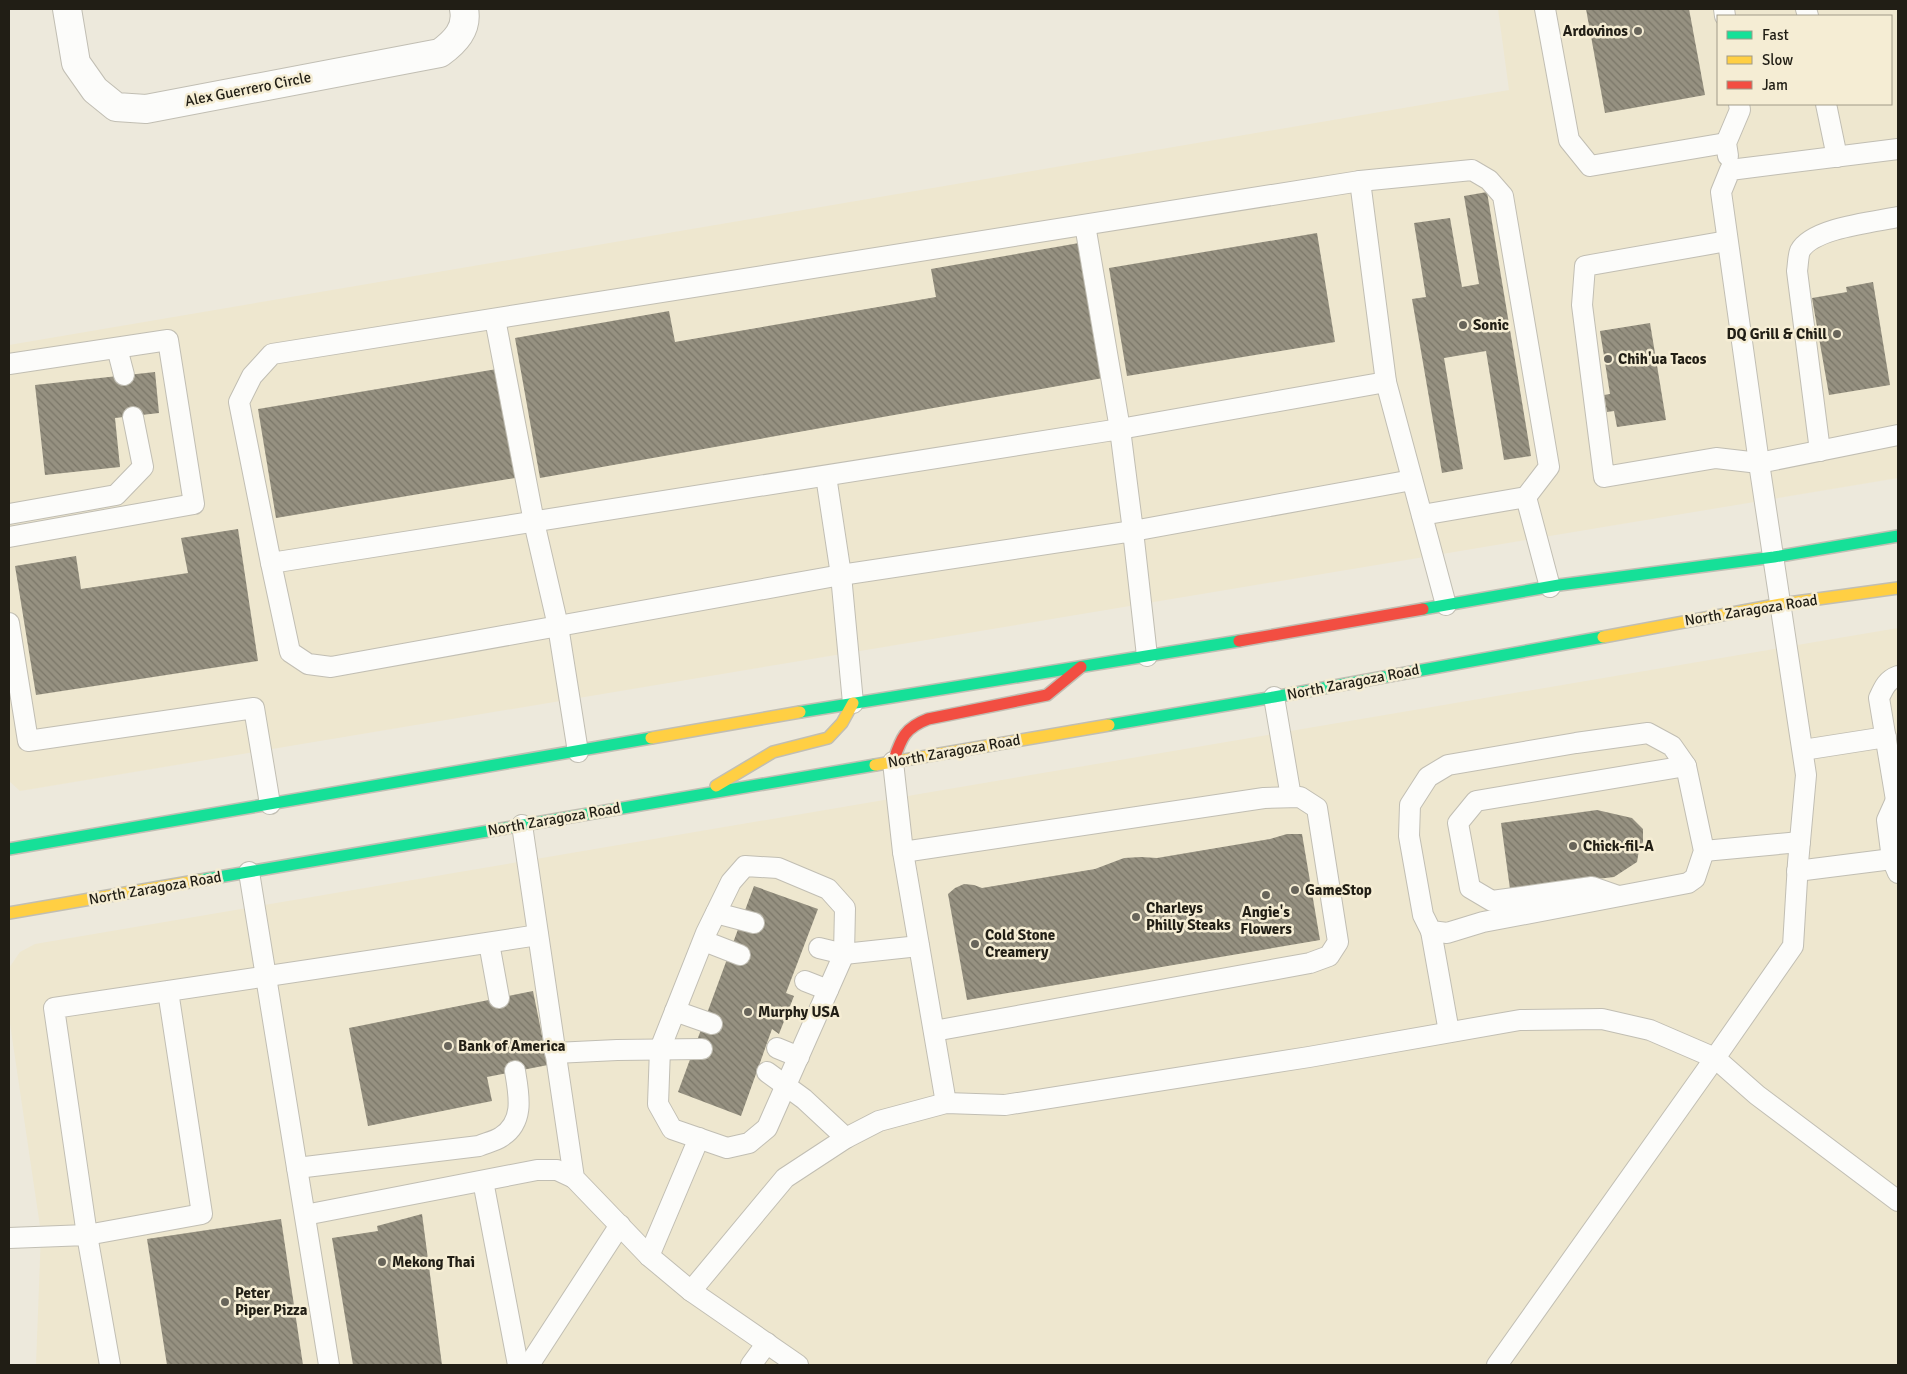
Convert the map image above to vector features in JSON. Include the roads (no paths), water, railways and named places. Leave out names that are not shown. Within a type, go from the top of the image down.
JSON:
[{"type":"main road","points":[[9,850],[853,703],[1147,656],[1550,587],[1774,557],[1898,536]]},
{"type":"main road","name":"North Zaragoza Road","points":[[9,913],[1274,697],[1781,604],[1898,588]]},
{"type":"main road","points":[[893,762],[903,735],[913,724],[928,719],[1047,695],[1082,666]]},
{"type":"main road","points":[[703,794],[773,752],[828,738],[842,722],[853,703]]},
{"type":"street","name":"Alex Guerrero Circle","points":[[68,9],[76,63],[95,90],[116,107],[146,109],[440,53],[453,44],[462,31],[464,9]]},
{"type":"lane","points":[[1545,9],[1569,140],[1590,166],[1726,143]]},
{"type":"lane","points":[[1496,1365],[1793,946],[1806,775],[1774,557],[1758,463],[1721,192],[1730,170],[1726,143],[1740,110],[1739,105]]},
{"type":"lane","points":[[1826,105],[1837,157]]},
{"type":"lane","points":[[1730,170],[1898,148]]},
{"type":"lane","points":[[1412,480],[1133,531],[841,575],[331,667],[308,664],[290,652],[239,402],[252,376],[272,354],[1360,182],[1472,170],[1489,180],[1503,196],[1549,467],[1526,497],[1422,515]]},
{"type":"lane","points":[[1360,182],[1386,382],[1446,605]]},
{"type":"lane","points":[[1820,451],[1797,270],[1800,252],[1808,241],[1822,233],[1898,217]]},
{"type":"lane","points":[[1085,225],[1120,429],[1147,656]]},
{"type":"lane","points":[[1727,241],[1585,266],[1582,305],[1604,477],[1716,458],[1758,463],[1898,435]]},
{"type":"lane","points":[[495,319],[534,522],[558,626],[578,752]]},
{"type":"lane","points":[[9,364],[168,340],[194,504],[9,536]]},
{"type":"lane","points":[[117,348],[124,375]]},
{"type":"lane","points":[[271,563],[1120,429],[1386,382]]},
{"type":"lane","points":[[9,514],[116,495],[143,467],[133,417]]},
{"type":"lane","points":[[826,476],[841,575],[853,703]]},
{"type":"lane","points":[[1526,497],[1550,587]]},
{"type":"lane","points":[[9,623],[28,741],[254,708],[270,804]]},
{"type":"lane","points":[[1798,870],[1895,866],[1887,820],[1897,800],[1880,698],[1885,685],[1892,678],[1898,676]]},
{"type":"lane","points":[[1274,697],[1291,798]]},
{"type":"lane","points":[[1431,931],[1447,933],[1483,922],[1688,883],[1695,878],[1704,851],[1686,766],[1672,746],[1648,733],[1576,743],[1448,765],[1428,777],[1410,805],[1409,836],[1423,915],[1431,931],[1449,1032]]},
{"type":"lane","points":[[1803,750],[1886,736]]},
{"type":"lane","points":[[893,762],[903,852],[946,1103]]},
{"type":"lane","points":[[1620,897],[1592,887],[1492,901],[1470,888],[1458,823],[1476,801],[1686,766]]},
{"type":"lane","points":[[903,852],[1264,798],[1300,797],[1317,808],[1338,942],[1330,956],[1310,963],[934,1032]]},
{"type":"lane","points":[[522,825],[574,1178]]},
{"type":"lane","points":[[1704,851],[1800,842]]},
{"type":"lane","points":[[745,866],[778,868],[828,889],[845,908],[844,954],[767,1128],[749,1143],[727,1148],[672,1129],[658,1104],[660,1049],[704,941],[730,882],[745,866]]},
{"type":"lane","points":[[249,872],[329,1365]]},
{"type":"lane","points":[[716,913],[754,923]]},
{"type":"lane","points":[[110,1365],[87,1235],[54,1008],[538,935]]},
{"type":"lane","points":[[704,941],[740,955]]},
{"type":"lane","points":[[489,943],[499,998]]},
{"type":"lane","points":[[819,948],[844,954],[919,946]]},
{"type":"lane","points":[[805,981],[828,990]]},
{"type":"lane","points":[[9,1238],[87,1235],[202,1214],[168,991]]},
{"type":"lane","points":[[675,1011],[712,1024]]},
{"type":"lane","points":[[691,1291],[785,1178],[846,1138],[879,1121],[946,1103],[1005,1105],[1309,1057],[1520,1020],[1602,1019],[1650,1030],[1715,1058],[1757,1095],[1898,1201]]},
{"type":"lane","points":[[777,1048],[798,1057]]},
{"type":"lane","points":[[556,1053],[702,1049]]},
{"type":"lane","points":[[297,1168],[479,1146],[502,1136],[516,1123],[520,1098],[515,1071]]},
{"type":"lane","points":[[767,1072],[804,1099],[846,1138]]},
{"type":"lane","points":[[649,1256],[699,1138]]},
{"type":"lane","points":[[305,1216],[537,1170],[557,1170],[574,1178],[649,1256],[691,1291],[798,1365]]},
{"type":"lane","points":[[483,1181],[518,1365]]},
{"type":"lane","points":[[529,1365],[620,1226]]},
{"type":"lane","points":[[751,1365],[766,1344]]},
{"type":"place","name":"Ardovinos","points":[[1638,31]]},
{"type":"place","name":"Sonic","points":[[1463,325]]},
{"type":"place","name":"DQ Grill & Chill","points":[[1837,334]]},
{"type":"place","name":"Chih'ua Tacos","points":[[1608,359]]},
{"type":"place","name":"Chick-fil-A","points":[[1573,846]]},
{"type":"place","name":"GameStop","points":[[1295,890]]},
{"type":"place","name":"Angie's Flowers","points":[[1266,895]]},
{"type":"place","name":"Charleys Philly Steaks","points":[[1136,917]]},
{"type":"place","name":"Cold Stone Creamery","points":[[975,944]]},
{"type":"place","name":"Murphy USA","points":[[748,1012]]},
{"type":"place","name":"Bank of America","points":[[448,1046]]},
{"type":"place","name":"Mekong Thai","points":[[382,1262]]},
{"type":"place","name":"Peter Piper Pizza","points":[[225,1302]]}]
